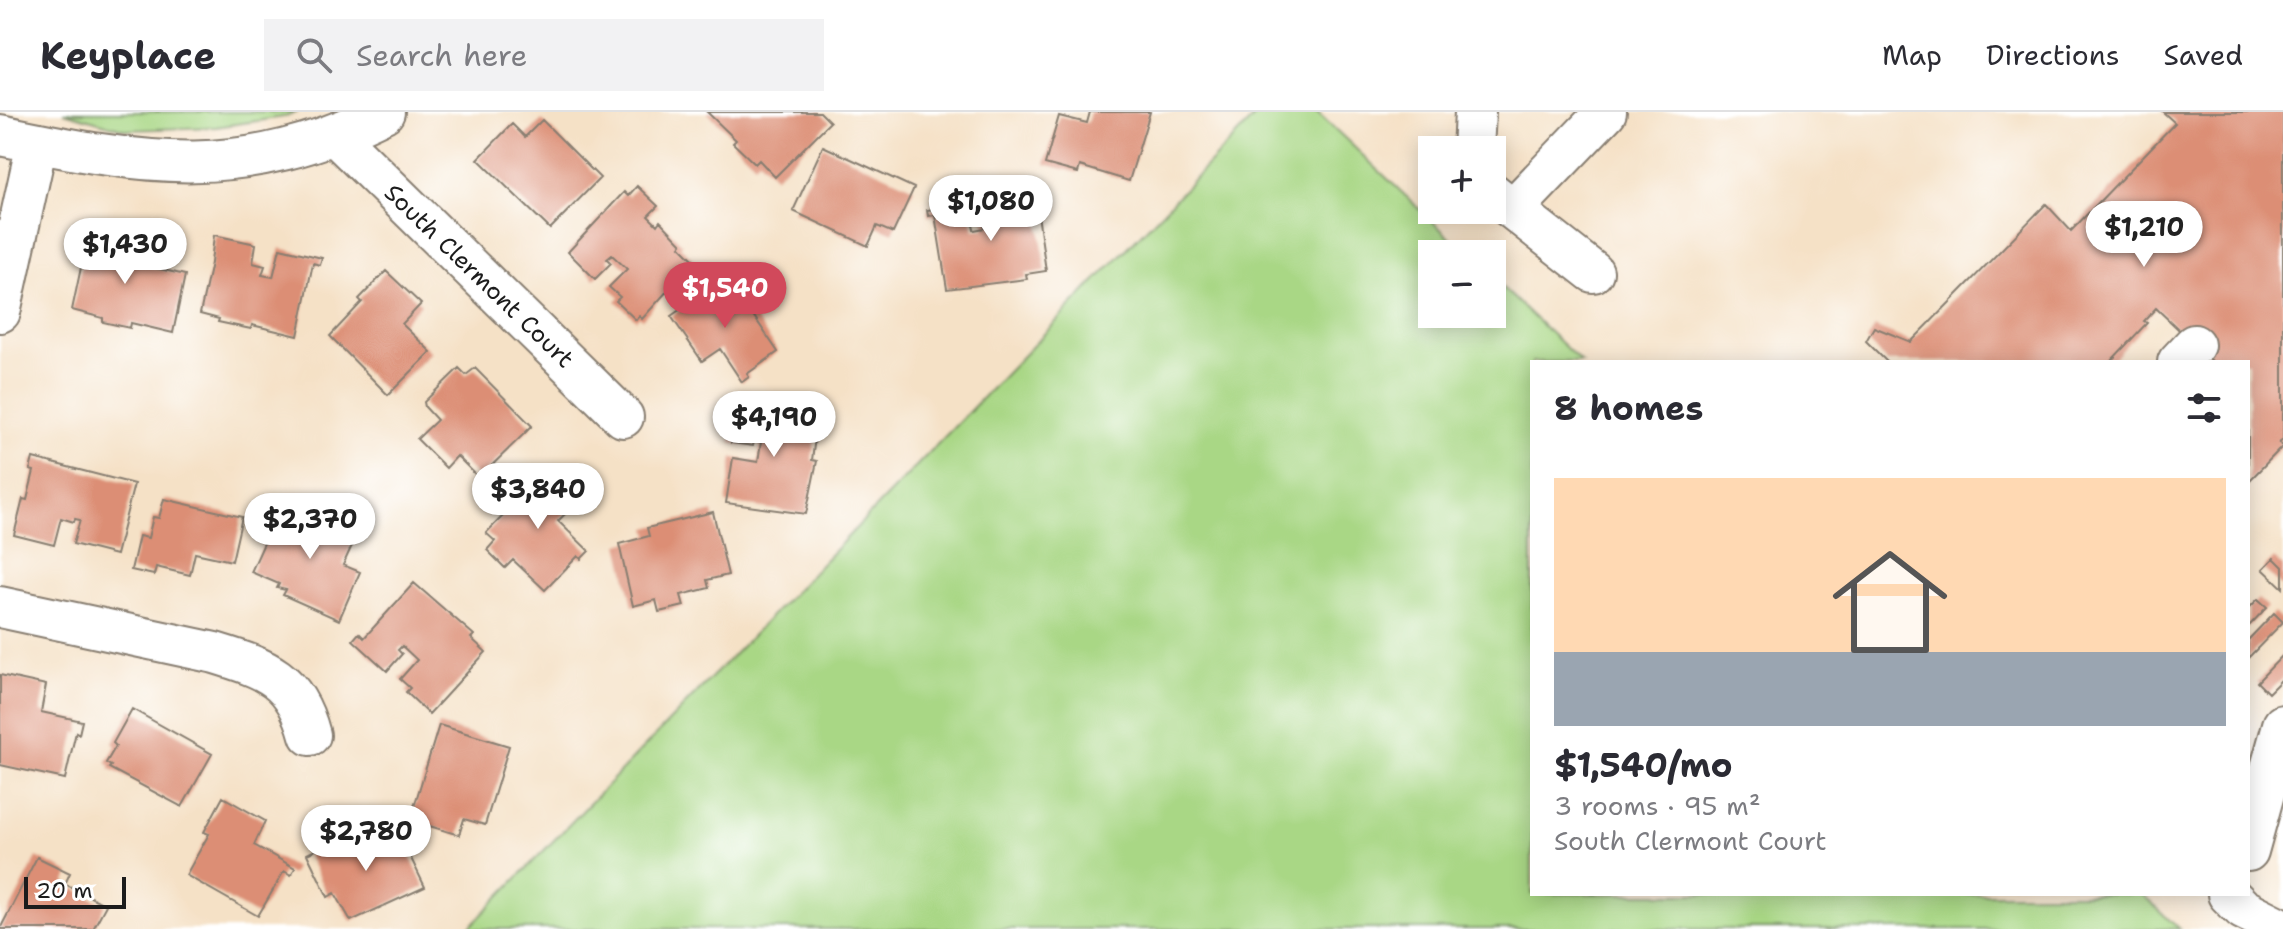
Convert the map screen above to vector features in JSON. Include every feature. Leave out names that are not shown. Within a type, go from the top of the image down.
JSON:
[{"type":"street","points":[[0,312],[18,139],[108,157],[164,163],[214,162],[281,152],[334,134],[384,112]]},
{"type":"street","points":[[1474,136],[1475,112]]},
{"type":"street","points":[[1506,198],[1606,112]]},
{"type":"street","name":"South Clermont Court","points":[[334,134],[623,417]]},
{"type":"street","points":[[1506,204],[1593,272]]},
{"type":"street","points":[[0,607],[249,663],[272,674],[292,692],[303,709],[310,735]]},
{"type":"street","points":[[2250,844],[2283,725]]},
{"type":"street","points":[[2230,896],[2243,909],[2283,929]]},
{"type":"green space","points":[[64,112],[298,112],[216,127],[127,130]]},
{"type":"green space","points":[[1259,112],[1317,112],[1418,208],[1418,224],[1435,224],[1452,240],[1418,240],[1418,328],[1506,328],[1506,291],[1579,360],[1530,360],[1530,896],[2144,896],[2179,929],[468,929]]},
{"type":"building","points":[[707,112],[820,112],[830,122],[775,177],[759,160],[755,164],[733,143],[736,140]]},
{"type":"building","points":[[1090,112],[1150,112],[1129,181],[1080,166],[1078,173],[1045,164],[1059,116],[1087,123]]},
{"type":"building","points":[[2163,112],[2283,112],[2283,440],[2279,443],[2283,446],[2250,480],[2250,360],[2211,360],[2156,308],[2144,321],[2147,323],[2112,360],[1885,360],[1866,341],[1874,327],[1911,342],[2046,204],[2071,231],[2175,123]]},
{"type":"building","points":[[542,120],[600,178],[550,229],[478,159],[512,124],[525,137]]},
{"type":"building","points":[[823,146],[914,188],[893,233],[877,226],[868,246],[793,211]]},
{"type":"building","points":[[637,186],[658,206],[648,216],[657,225],[660,221],[682,244],[680,246],[696,262],[692,266],[699,272],[675,296],[669,289],[642,319],[639,316],[636,320],[616,301],[620,297],[609,287],[627,269],[612,255],[607,259],[611,263],[595,279],[568,252],[624,192],[628,196]]},
{"type":"building","points":[[1035,193],[1046,271],[1026,274],[1027,279],[947,289],[935,215],[928,216],[927,210],[969,203],[974,230],[985,228],[983,220],[996,218],[993,199]]},
{"type":"building","points":[[90,225],[128,234],[122,260],[185,275],[173,333],[131,323],[130,328],[103,322],[103,318],[72,310]]},
{"type":"building","points":[[214,235],[256,244],[253,263],[265,266],[262,275],[273,277],[280,248],[322,258],[320,265],[313,263],[298,336],[252,325],[251,329],[218,322],[219,319],[200,314]]},
{"type":"building","points":[[386,271],[421,304],[402,324],[431,352],[388,395],[330,336]]},
{"type":"building","points":[[732,284],[778,352],[747,374],[749,377],[742,382],[720,349],[702,361],[671,316],[710,289],[714,295]]},
{"type":"building","points":[[459,368],[466,375],[475,368],[532,426],[479,478],[457,456],[446,468],[417,439],[437,420],[424,402]]},
{"type":"building","points":[[737,398],[746,399],[745,406],[818,415],[812,460],[817,461],[806,514],[726,503],[733,458],[758,462],[761,442],[754,441],[753,446],[731,443]]},
{"type":"building","points":[[33,458],[134,484],[116,555],[73,544],[80,520],[75,519],[74,522],[61,518],[54,545],[14,535],[23,499],[27,500],[34,471],[30,470]]},
{"type":"building","points":[[541,466],[578,501],[558,521],[589,551],[581,559],[578,556],[545,590],[513,560],[505,568],[487,550],[495,541],[486,533],[518,501],[514,497]]},
{"type":"building","points":[[164,499],[242,517],[232,561],[195,553],[190,575],[156,567],[154,575],[131,570],[139,536],[148,538],[153,517],[159,518]]},
{"type":"building","points":[[318,510],[360,528],[343,565],[360,572],[339,620],[283,595],[286,590],[277,588],[279,584],[251,572],[278,512],[311,526]]},
{"type":"building","points":[[713,512],[728,575],[707,580],[709,588],[681,595],[684,606],[659,612],[656,600],[633,606],[619,544],[649,536],[647,528]]},
{"type":"building","points":[[2274,558],[2283,567],[2283,588],[2263,569]]},
{"type":"building","points":[[414,583],[474,635],[471,638],[486,652],[429,714],[406,692],[410,688],[400,679],[417,660],[402,646],[398,650],[402,654],[387,671],[353,640],[359,633],[364,638]]},
{"type":"building","points":[[2258,599],[2267,607],[2250,625],[2250,607]]},
{"type":"building","points":[[2274,613],[2283,622],[2250,656],[2250,638]]},
{"type":"building","points":[[2283,655],[2283,678],[2268,693],[2257,682]]},
{"type":"building","points":[[0,675],[46,685],[41,712],[82,721],[79,734],[76,732],[65,779],[0,765]]},
{"type":"building","points":[[132,709],[212,754],[182,807],[109,768],[111,766],[106,763]]},
{"type":"building","points":[[439,725],[509,746],[485,825],[464,819],[459,835],[410,820]]},
{"type":"building","points":[[223,797],[265,821],[254,845],[295,868],[291,875],[284,871],[258,916],[186,875],[209,834],[204,832]]},
{"type":"building","points":[[358,830],[368,850],[402,834],[425,887],[351,921],[335,893],[328,897],[307,854]]},
{"type":"building","points":[[37,857],[70,873],[65,884],[106,905],[93,929],[0,929]]}]
